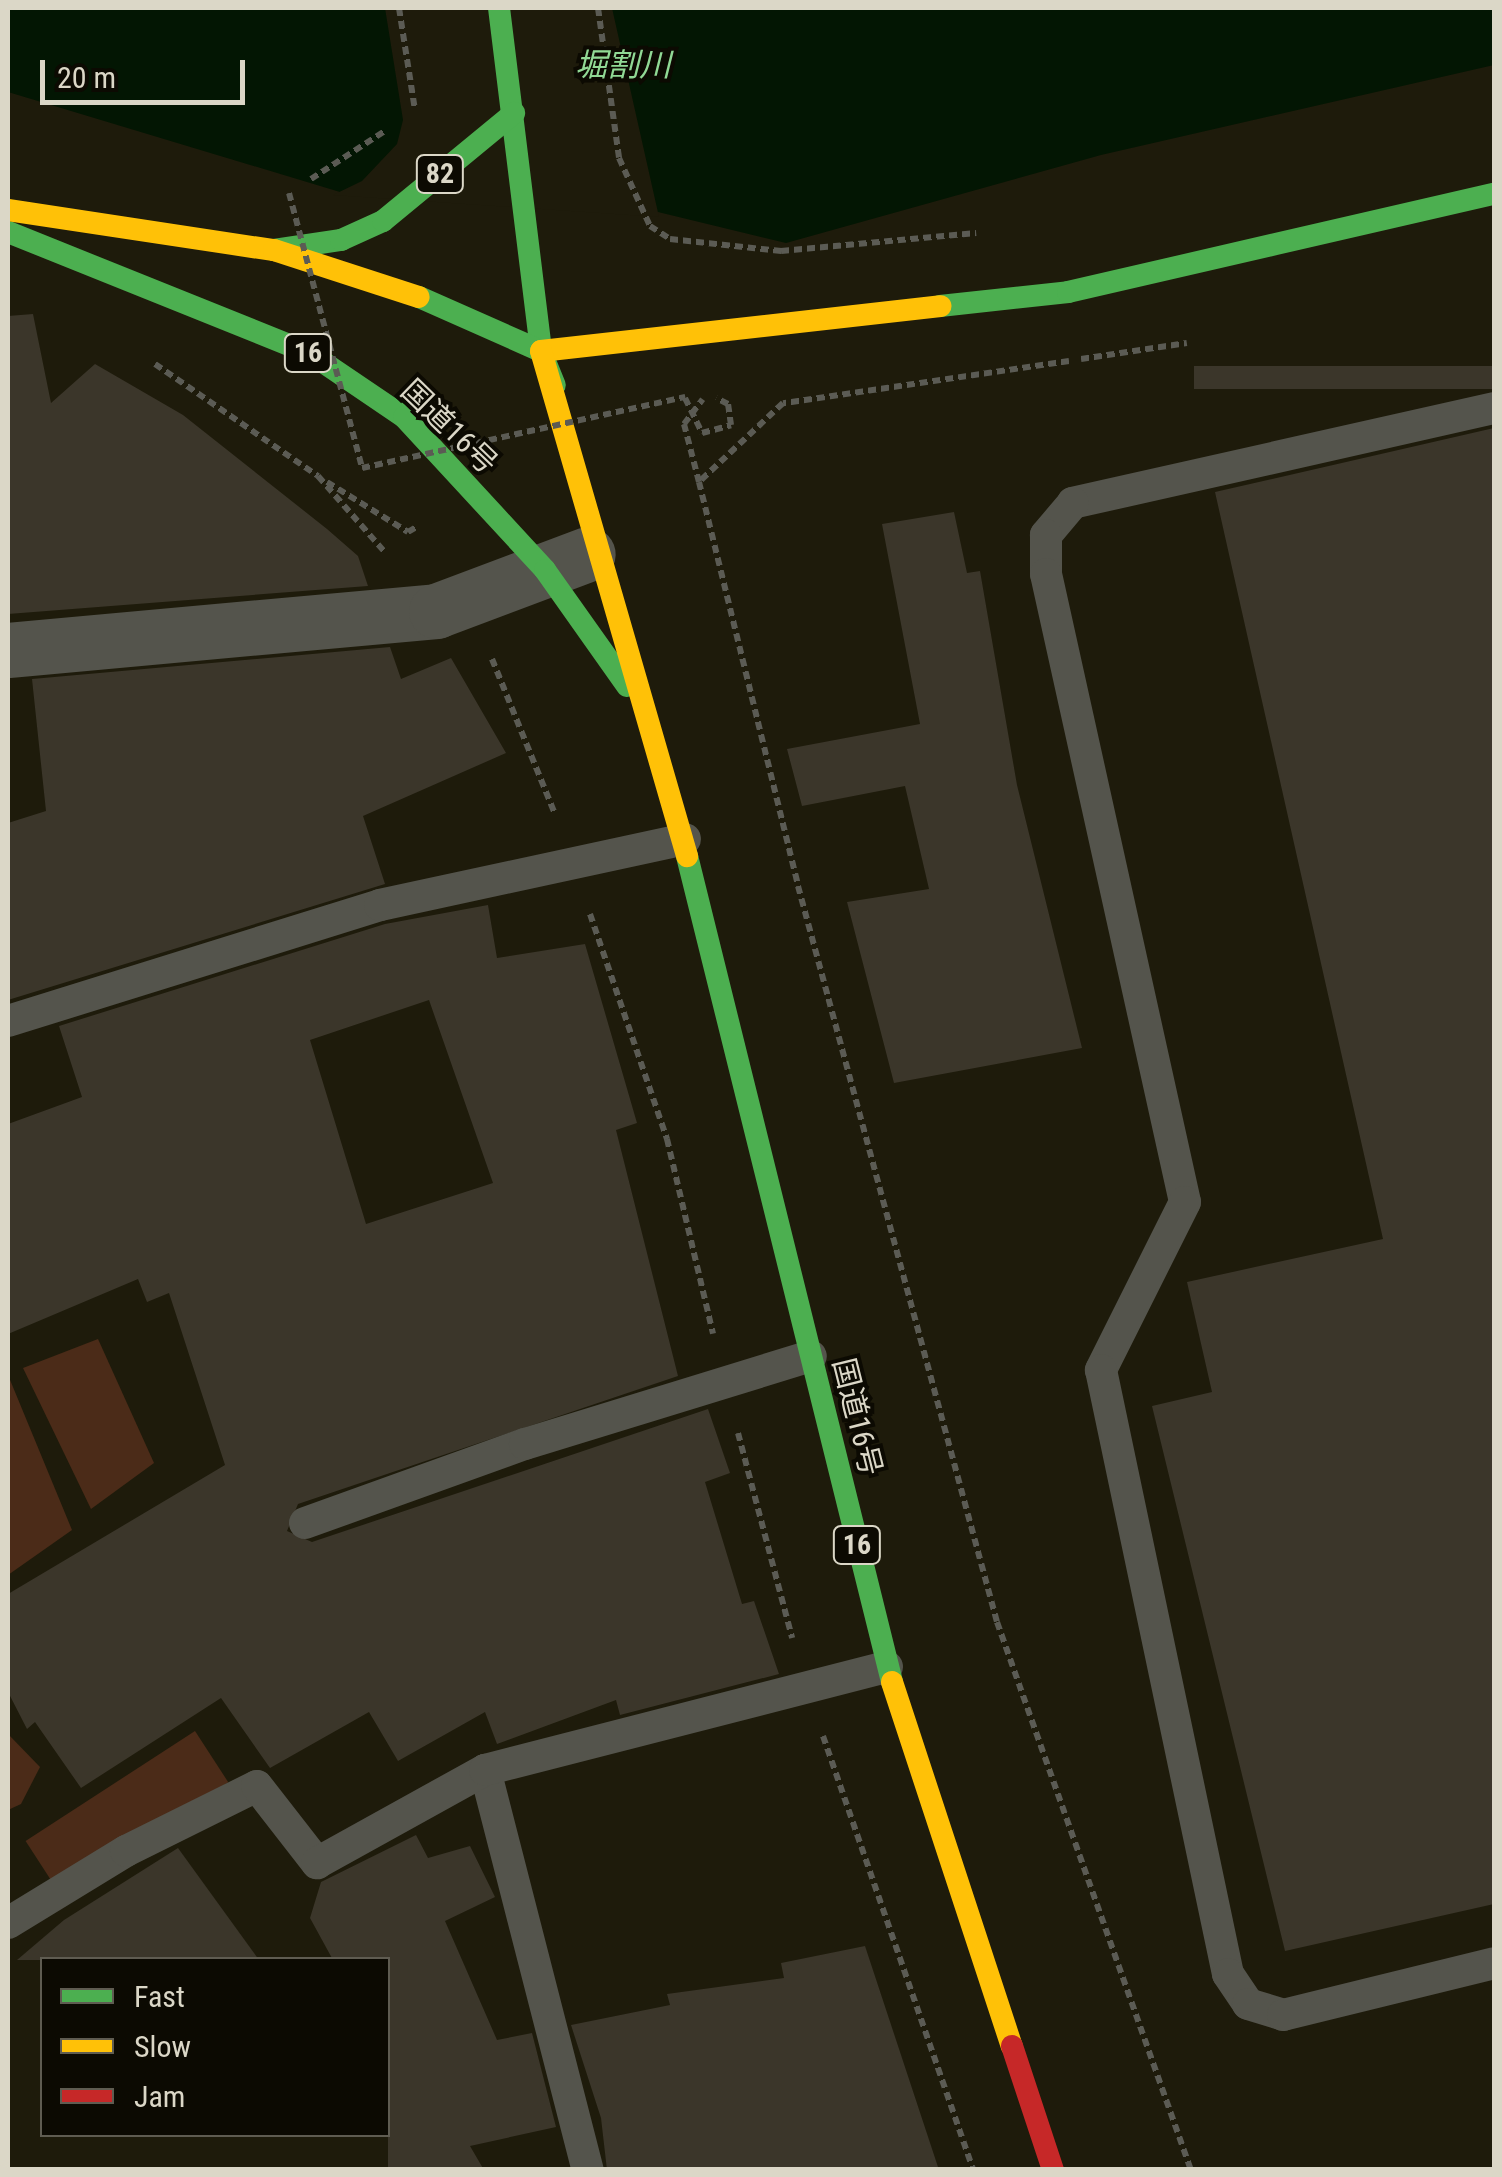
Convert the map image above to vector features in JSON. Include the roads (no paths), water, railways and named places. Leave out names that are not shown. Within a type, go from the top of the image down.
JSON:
[{"type":"main road","name":"国道16号","points":[[499,8],[541,351],[618,542],[655,725],[887,1668],[1053,2170]]},
{"type":"main road","name":"82","points":[[274,250],[362,231],[514,112]]},
{"type":"main road","points":[[8,210],[274,250],[435,302],[541,351],[1068,292],[1494,194]]},
{"type":"main road","name":"国道16号","points":[[8,232],[311,354],[404,416],[545,570],[655,725]]},
{"type":"street","points":[[8,650],[436,610],[618,542]]},
{"type":"lane","points":[[1494,408],[1073,503],[1046,534],[1046,574],[1185,1202],[1101,1370],[1228,1974],[1248,2004],[1283,2015],[1494,1963]]},
{"type":"lane","points":[[8,1021],[380,906],[685,839]]},
{"type":"lane","points":[[305,1524],[811,1356]]},
{"type":"lane","points":[[8,1923],[126,1851],[257,1786],[316,1863],[486,1770],[887,1668]]},
{"type":"lane","points":[[486,1770],[588,2170]]},
{"type":"water","name":"堀割川","points":[[8,8],[1494,8],[1494,65],[1101,155],[786,243],[658,212],[340,192],[8,92]]}]
